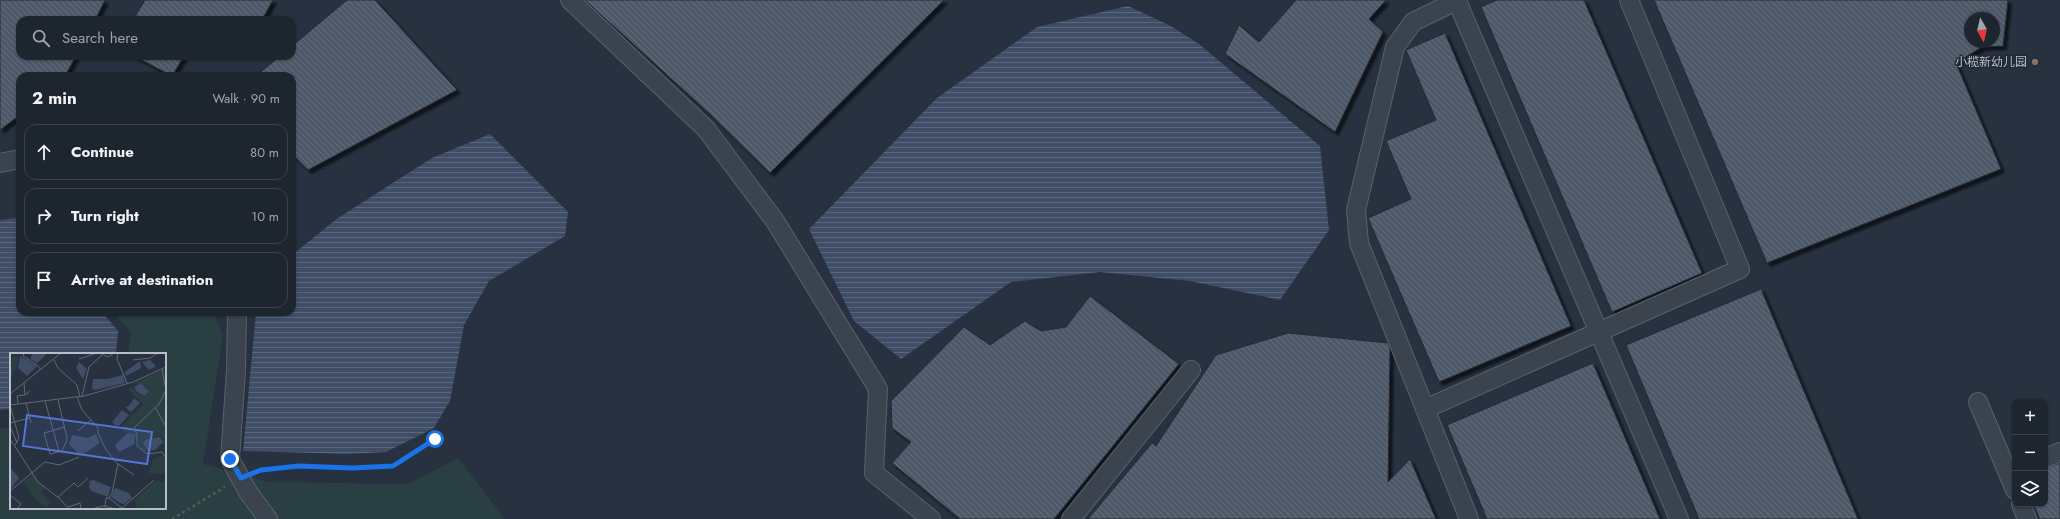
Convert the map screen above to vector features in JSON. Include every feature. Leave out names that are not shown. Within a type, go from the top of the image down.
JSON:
[{"type":"street","points":[[570,0],[706,129],[775,221],[878,389],[874,473],[931,519]]},
{"type":"street","points":[[1469,519],[1359,243],[1356,210],[1396,47],[1413,22],[1458,0],[1679,519]]},
{"type":"street","points":[[1425,409],[1600,333],[1740,269],[1629,0]]},
{"type":"street","points":[[0,164],[16,160]]},
{"type":"street","points":[[237,316],[236,370],[230,459],[248,492],[268,519]]},
{"type":"street","points":[[1070,519],[1191,370]]},
{"type":"street","points":[[1978,402],[2012,472]]},
{"type":"street","points":[[2048,457],[2060,452]]},
{"type":"street","points":[[2022,507],[2027,519]]},
{"type":"path","points":[[172,519],[241,478],[261,470],[299,466],[352,468],[393,466],[435,439]]},
{"type":"green space","points":[[116,316],[215,316],[223,335],[203,464],[270,482],[407,484],[458,458],[505,519],[0,519],[0,429],[10,427],[10,509],[166,509],[166,353],[128,353],[131,333]]},
{"type":"water","points":[[1128,6],[1171,26],[1199,44],[1320,146],[1329,230],[1280,300],[1190,281],[1100,272],[1011,282],[901,359],[854,321],[809,229],[937,98],[1037,27]]},
{"type":"water","points":[[490,134],[568,212],[565,236],[489,281],[464,325],[450,401],[434,428],[386,452],[349,454],[243,451],[256,316],[296,316],[296,252],[338,218],[432,158]]},
{"type":"water","points":[[16,218],[16,316],[105,316],[118,331],[116,353],[10,353],[10,409],[0,410],[0,220]]},
{"type":"building","points":[[0,0],[105,0],[97,16],[16,16],[16,60],[74,60],[67,72],[16,72],[16,118],[0,130]]},
{"type":"building","points":[[145,0],[273,0],[264,16],[135,16]]},
{"type":"building","points":[[347,0],[375,0],[457,90],[308,170],[296,158],[296,72],[261,72],[275,60],[296,60],[296,43]]},
{"type":"building","points":[[585,0],[944,0],[770,173],[710,114]]},
{"type":"building","points":[[1296,0],[1386,0],[1369,19],[1383,32],[1335,132],[1225,54],[1239,25],[1259,42]]},
{"type":"building","points":[[1497,0],[1584,0],[1702,273],[1612,312],[1481,7]]},
{"type":"building","points":[[1654,0],[2008,0],[2003,46],[2000,46],[2000,12],[1964,12],[1964,48],[1980,48],[1956,63],[2001,169],[1767,263]]},
{"type":"building","points":[[1445,33],[1571,326],[1439,382],[1368,218],[1411,199],[1386,141],[1436,120],[1406,50]]},
{"type":"building","points":[[142,60],[182,60],[174,72],[164,72]]},
{"type":"building","points":[[1761,289],[1858,519],[1699,519],[1626,345]]},
{"type":"building","points":[[1090,296],[1179,364],[1054,519],[960,519],[892,463],[911,442],[892,428],[891,401],[964,327],[990,345],[1025,321],[1041,331],[1066,327]]},
{"type":"building","points":[[1288,333],[1388,343],[1390,348],[1388,482],[1410,459],[1436,519],[1088,519],[1152,443],[1156,446],[1216,355]]},
{"type":"building","points":[[1593,363],[1660,519],[1487,519],[1447,425]]},
{"type":"building","points":[[2060,463],[2060,519],[2040,519],[2034,507],[2048,507],[2048,467]]},
{"type":"place","name":"小榄新幼儿园","points":[[2035,62]]},
{"type":"route","points":[[230,459],[241,478],[261,470],[299,466],[352,468],[393,466],[435,439]]}]
